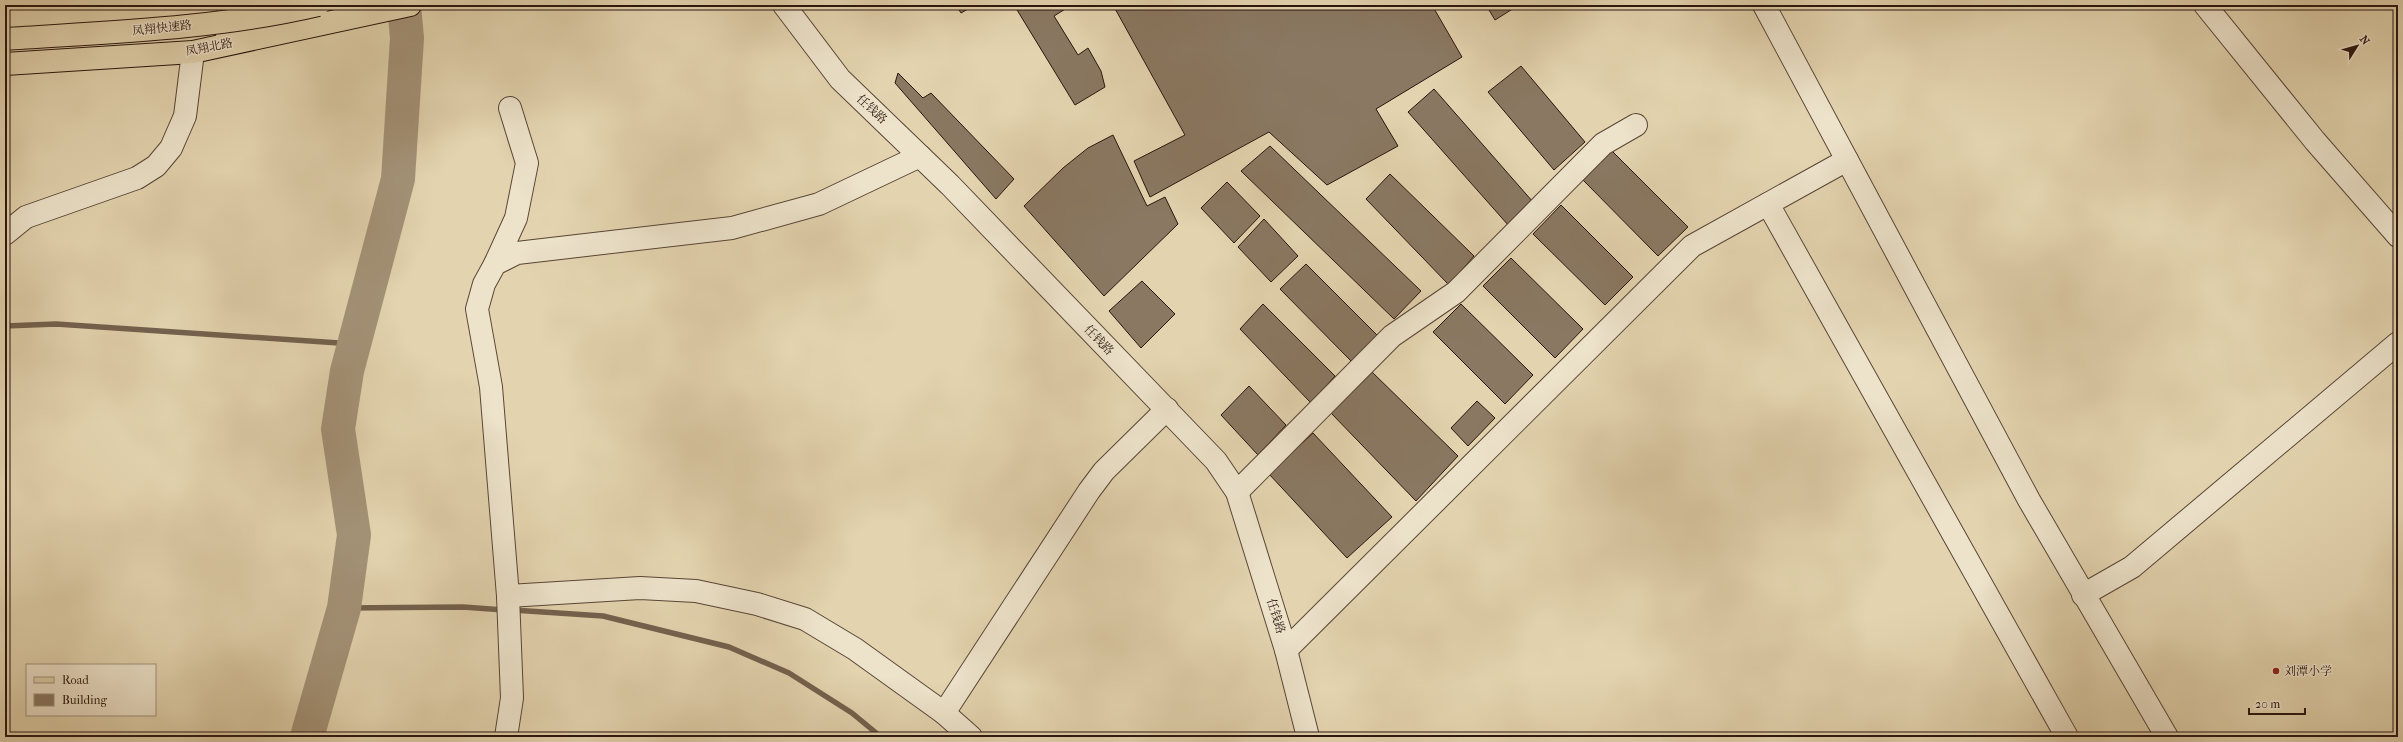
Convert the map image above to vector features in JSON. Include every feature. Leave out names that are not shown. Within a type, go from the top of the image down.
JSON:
[{"type":"main road","name":"凤翔快速路","points":[[5,39],[164,29],[289,12],[318,5]]},
{"type":"main road","name":"凤翔北路","points":[[5,64],[193,52],[410,5]]},
{"type":"street","points":[[227,44],[228,5]]},
{"type":"street","name":"任钱路","points":[[784,5],[840,79],[920,156],[1216,460],[1237,492],[1286,650],[1308,737]]},
{"type":"street","points":[[1764,5],[2029,500],[2167,737]]},
{"type":"street","points":[[2205,5],[2314,141],[2398,236]]},
{"type":"street","points":[[5,234],[26,216],[137,178],[156,166],[171,148],[185,116],[193,52]]},
{"type":"street","points":[[506,737],[512,698],[508,596],[491,387],[477,309],[484,284],[516,218],[527,163],[510,108]]},
{"type":"street","points":[[1237,492],[1392,336],[1456,292],[1603,144],[1636,125]]},
{"type":"street","points":[[495,264],[517,253],[732,228],[819,204],[920,156]]},
{"type":"street","points":[[1286,650],[1692,246],[1847,160]]},
{"type":"street","points":[[1768,204],[2067,737]]},
{"type":"street","points":[[2083,595],[2132,566],[2398,343]]},
{"type":"street","points":[[944,714],[1089,491],[1104,471],[1167,409]]},
{"type":"street","points":[[508,596],[640,588],[696,591],[757,604],[805,619],[855,649],[944,714],[972,737]]},
{"type":"building","points":[[956,5],[975,5],[961,13]]},
{"type":"building","points":[[1014,5],[1065,5],[1067,8],[1054,16],[1078,55],[1088,48],[1101,71],[1105,87],[1075,105]]},
{"type":"building","points":[[1113,5],[1432,5],[1462,57],[1376,109],[1398,146],[1327,185],[1269,132],[1150,197],[1134,161],[1185,135]]},
{"type":"building","points":[[1486,5],[1519,5],[1495,20]]},
{"type":"building","points":[[1521,66],[1585,142],[1554,170],[1488,92]]},
{"type":"building","points":[[898,73],[923,98],[931,93],[1014,179],[996,199],[895,83]]},
{"type":"building","points":[[1434,89],[1533,202],[1509,226],[1408,112]]},
{"type":"building","points":[[1113,135],[1147,206],[1165,197],[1178,224],[1104,296],[1024,206],[1063,168],[1088,148]]},
{"type":"building","points":[[1270,146],[1421,291],[1394,319],[1241,171]]},
{"type":"building","points":[[1612,151],[1688,227],[1658,256],[1583,180]]},
{"type":"building","points":[[1390,174],[1474,256],[1449,285],[1366,199]]},
{"type":"building","points":[[1227,182],[1260,216],[1234,243],[1201,208]]},
{"type":"building","points":[[1561,205],[1633,277],[1605,305],[1533,234]]},
{"type":"building","points":[[1264,219],[1298,256],[1271,282],[1238,247]]},
{"type":"building","points":[[1511,258],[1583,329],[1555,358],[1483,286]]},
{"type":"building","points":[[1306,264],[1377,335],[1352,362],[1280,289]]},
{"type":"building","points":[[1142,281],[1175,314],[1141,348],[1109,311]]},
{"type":"building","points":[[1263,304],[1335,376],[1311,403],[1240,329]]},
{"type":"building","points":[[1461,304],[1533,375],[1505,404],[1433,332]]},
{"type":"building","points":[[1371,371],[1458,456],[1416,501],[1331,413]]},
{"type":"building","points":[[1249,386],[1286,425],[1258,455],[1221,415]]},
{"type":"building","points":[[1477,401],[1495,418],[1468,446],[1451,428]]},
{"type":"building","points":[[1313,433],[1392,517],[1347,558],[1269,474]]},
{"type":"waterway","points":[[307,737],[344,608],[354,535],[338,429],[347,371],[398,179],[407,38],[404,5]]},
{"type":"waterway","points":[[5,326],[56,324],[354,344]]},
{"type":"waterway","points":[[344,608],[463,607],[504,610]]},
{"type":"waterway","points":[[513,610],[603,616],[729,647],[789,673],[852,713],[881,737]]},
{"type":"place","name":"刘潭小学","points":[[2276,671]]}]
